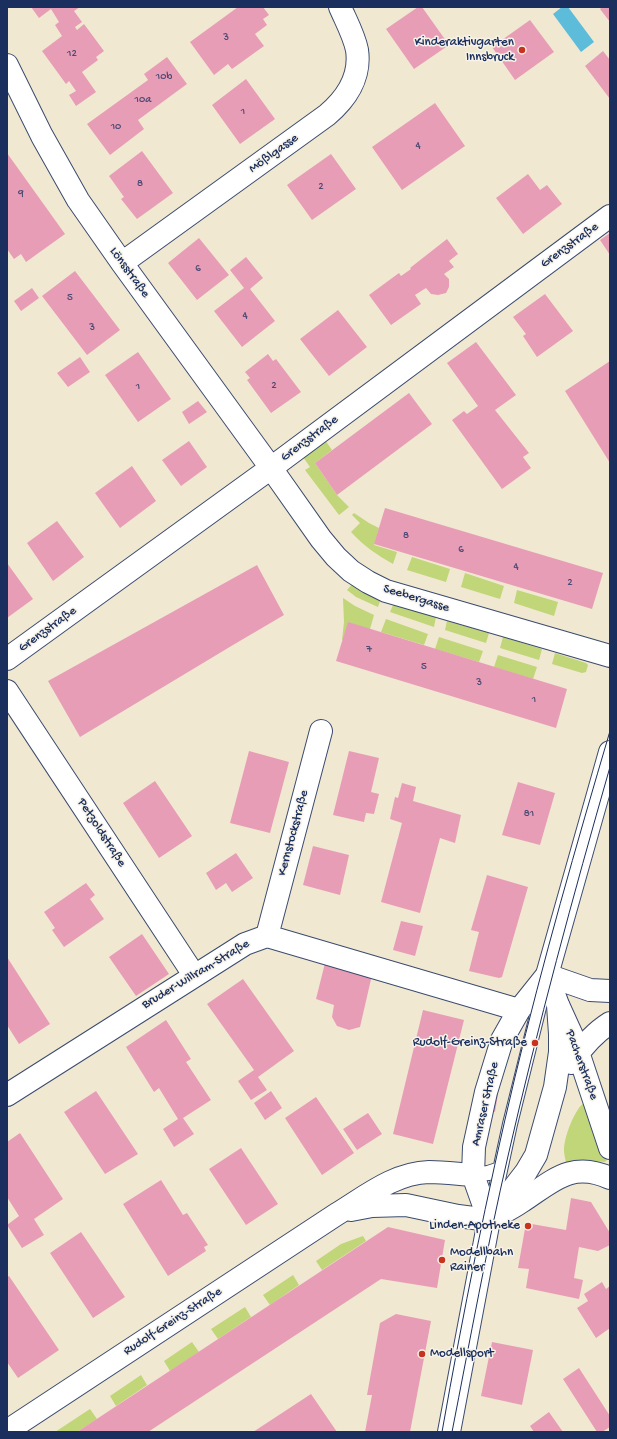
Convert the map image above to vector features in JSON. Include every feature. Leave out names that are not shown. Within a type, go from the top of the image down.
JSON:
[{"type":"street","name":"Mößlgasse","points":[[122,264],[338,105],[353,84],[357,60],[354,40],[340,7]]},
{"type":"street","name":"Lönsstraße","points":[[7,66],[42,136],[78,200],[122,264],[271,468]]},
{"type":"street","name":"Grenzstraße","points":[[7,659],[271,468],[610,216]]},
{"type":"street","name":"Seebergasse","points":[[271,468],[321,539],[336,557],[351,571],[368,582],[386,591],[610,656]]},
{"type":"street","name":"Petzoldstraße","points":[[7,691],[194,975]]},
{"type":"street","name":"Kernstockstraße","points":[[267,936],[321,731]]},
{"type":"street","name":"Amraser Straße","points":[[489,1220],[473,1175],[474,1147],[486,1092],[502,1040],[519,1010],[547,975],[610,752]]},
{"type":"street","name":"Bruder-Willram-Straße","points":[[7,1094],[245,944],[267,936]]},
{"type":"street","points":[[267,936],[519,1010]]},
{"type":"street","points":[[547,975],[590,990],[610,991]]},
{"type":"street","points":[[450,1431],[489,1220],[526,1172],[536,1155],[555,1087],[560,1052],[558,1005],[547,975]]},
{"type":"street","name":"Pacherstraße","points":[[558,1005],[574,1040],[610,1148]]},
{"type":"street","points":[[555,1087],[578,1052],[603,1027],[610,1023]]},
{"type":"street","points":[[489,1220],[521,1202],[547,1184],[574,1172],[586,1171],[598,1173],[610,1178]]},
{"type":"street","name":"Rudolf-Greinz-Straße","points":[[7,1431],[385,1184],[396,1179],[428,1172],[473,1175]]},
{"type":"street","name":"Rudolf-Greinz-Straße","points":[[340,1212],[372,1206],[406,1205],[458,1216],[489,1220]]},
{"type":"lane","points":[[489,1220],[547,975]]},
{"type":"lane","points":[[473,1175],[488,1173],[500,1169]]},
{"type":"green space","points":[[325,440],[332,450],[315,463],[337,495],[349,507],[339,515],[305,470],[310,467],[303,457]]},
{"type":"green space","points":[[354,513],[379,528],[374,545],[397,552],[393,564],[371,550],[351,532],[360,523],[352,515]]},
{"type":"green space","points":[[412,557],[450,569],[446,582],[407,570]]},
{"type":"green space","points":[[465,573],[504,586],[500,599],[461,587]]},
{"type":"green space","points":[[353,583],[381,598],[378,607],[356,597],[347,590]]},
{"type":"green space","points":[[517,590],[558,602],[554,616],[514,603]]},
{"type":"green space","points":[[343,598],[355,606],[374,615],[370,629],[342,640],[344,622]]},
{"type":"green space","points":[[394,603],[436,617],[434,627],[390,612]]},
{"type":"green space","points":[[386,619],[428,634],[424,645],[381,632]]},
{"type":"green space","points":[[447,621],[489,633],[486,643],[445,630]]},
{"type":"green space","points":[[439,637],[483,651],[479,662],[435,649]]},
{"type":"green space","points":[[503,637],[542,649],[539,660],[500,648]]},
{"type":"green space","points":[[555,653],[586,663],[588,665],[586,672],[582,673],[552,664]]},
{"type":"green space","points":[[498,655],[537,667],[533,679],[494,667]]},
{"type":"green space","points":[[585,1102],[607,1160],[605,1162],[582,1160],[566,1162],[564,1144],[568,1131],[574,1116],[581,1105]]},
{"type":"green space","points":[[363,1236],[366,1241],[322,1270],[316,1261],[341,1244]]},
{"type":"green space","points":[[293,1275],[299,1285],[270,1305],[263,1295]]},
{"type":"green space","points":[[245,1307],[251,1317],[218,1339],[211,1329]]},
{"type":"green space","points":[[192,1342],[199,1352],[170,1371],[164,1361]]},
{"type":"green space","points":[[141,1375],[147,1385],[116,1406],[110,1396]]},
{"type":"green space","points":[[90,1409],[97,1419],[77,1432],[55,1432]]},
{"type":"water","points":[[562,7],[568,7],[594,42],[581,52],[553,14]]},
{"type":"building","points":[[31,7],[80,7],[74,11],[82,22],[75,27],[77,30],[84,24],[104,51],[96,57],[98,60],[82,72],[96,92],[76,106],[69,95],[76,91],[69,81],[66,84],[42,51],[62,36],[55,25],[59,22],[51,9],[39,18]]},
{"type":"building","points":[[238,7],[263,7],[269,15],[263,19],[267,25],[255,34],[264,46],[232,69],[228,64],[214,75],[190,42]]},
{"type":"building","points":[[418,7],[422,7],[449,45],[414,69],[386,29]]},
{"type":"building","points":[[602,7],[610,7],[610,22],[600,9]]},
{"type":"building","points":[[530,20],[554,52],[515,80],[492,47]]},
{"type":"building","points":[[603,51],[610,60],[610,99],[585,66]]},
{"type":"building","points":[[167,57],[187,84],[138,120],[144,129],[110,155],[87,124],[148,80],[144,74]]},
{"type":"building","points":[[246,79],[275,119],[240,144],[212,105]]},
{"type":"building","points":[[435,103],[465,146],[402,190],[372,147]]},
{"type":"building","points":[[142,151],[173,193],[137,219],[121,199],[124,197],[109,176]]},
{"type":"building","points":[[7,153],[65,234],[26,262],[21,254],[14,259],[7,249]]},
{"type":"building","points":[[331,154],[356,189],[312,220],[287,185]]},
{"type":"building","points":[[528,174],[540,190],[547,185],[562,204],[523,234],[496,198]]},
{"type":"building","points":[[610,233],[610,255],[600,240]]},
{"type":"building","points":[[199,238],[229,275],[197,300],[168,263]]},
{"type":"building","points":[[447,239],[458,254],[449,261],[454,267],[444,274],[449,279],[449,287],[446,293],[438,295],[431,294],[426,288],[415,295],[421,304],[391,325],[369,295],[399,273],[401,276],[411,269],[410,268]]},
{"type":"building","points":[[246,257],[263,278],[250,289],[275,321],[242,347],[214,311],[244,288],[230,270]]},
{"type":"building","points":[[75,271],[120,330],[87,355],[42,296]]},
{"type":"building","points":[[32,288],[39,298],[21,311],[14,301]]},
{"type":"building","points":[[545,294],[573,331],[537,357],[523,336],[526,334],[513,317]]},
{"type":"building","points":[[338,310],[367,347],[329,376],[300,339]]},
{"type":"building","points":[[476,342],[516,395],[495,410],[529,453],[523,457],[531,468],[502,489],[452,420],[464,411],[467,414],[478,406],[447,363]]},
{"type":"building","points":[[138,352],[171,399],[138,422],[105,375]]},
{"type":"building","points":[[268,354],[273,361],[276,359],[301,392],[271,413],[247,380],[250,378],[245,372]]},
{"type":"building","points":[[80,357],[90,372],[68,387],[57,373]]},
{"type":"building","points":[[610,361],[610,463],[565,391]]},
{"type":"building","points":[[409,393],[432,424],[337,495],[315,463]]},
{"type":"building","points":[[198,401],[207,412],[189,424],[182,412]]},
{"type":"building","points":[[189,441],[207,467],[181,486],[162,460]]},
{"type":"building","points":[[132,466],[156,501],[120,528],[95,493]]},
{"type":"building","points":[[385,508],[603,573],[592,609],[374,544]]},
{"type":"building","points":[[57,521],[84,557],[53,581],[27,543]]},
{"type":"building","points":[[7,563],[33,599],[7,618]]},
{"type":"building","points":[[257,565],[284,615],[80,737],[48,681]]},
{"type":"building","points":[[348,622],[567,689],[556,728],[336,661]]},
{"type":"building","points":[[249,751],[289,762],[270,833],[230,823]]},
{"type":"building","points":[[349,751],[379,758],[371,792],[379,794],[374,814],[366,813],[364,822],[333,815]]},
{"type":"building","points":[[155,781],[192,836],[159,858],[123,803]]},
{"type":"building","points":[[518,782],[555,793],[540,845],[502,835]]},
{"type":"building","points":[[402,783],[416,787],[413,801],[461,815],[455,843],[440,838],[420,913],[381,902],[402,823],[390,819],[395,797],[398,798]]},
{"type":"building","points":[[313,846],[349,855],[340,895],[303,885]]},
{"type":"building","points":[[236,853],[253,878],[232,892],[226,883],[216,890],[206,873]]},
{"type":"building","points":[[487,875],[528,887],[502,977],[499,978],[469,971],[479,932],[471,930]]},
{"type":"building","points":[[86,883],[95,895],[90,899],[104,919],[64,947],[52,930],[55,928],[44,912]]},
{"type":"building","points":[[401,921],[423,926],[415,956],[393,950]]},
{"type":"building","points":[[142,934],[169,974],[136,996],[109,957]]},
{"type":"building","points":[[7,957],[50,1024],[19,1044],[7,1025]]},
{"type":"building","points":[[325,963],[372,975],[360,1027],[349,1030],[337,1026],[332,1017],[334,1005],[316,999]]},
{"type":"building","points":[[243,979],[294,1051],[258,1077],[267,1090],[251,1100],[238,1081],[254,1070],[207,1004]]},
{"type":"building","points":[[423,1010],[464,1020],[433,1144],[393,1134]]},
{"type":"building","points":[[166,1020],[191,1059],[186,1062],[211,1100],[183,1118],[194,1134],[174,1147],[163,1129],[178,1119],[159,1088],[154,1092],[126,1047]]},
{"type":"building","points":[[96,1091],[138,1154],[105,1174],[64,1112]]},
{"type":"building","points":[[271,1091],[282,1108],[265,1120],[254,1103]]},
{"type":"building","points":[[495,1093],[498,1094],[495,1112],[491,1111]]},
{"type":"building","points":[[316,1097],[354,1153],[322,1175],[285,1118]]},
{"type":"building","points":[[368,1113],[382,1134],[357,1150],[343,1129]]},
{"type":"building","points":[[20,1133],[63,1199],[34,1219],[44,1235],[22,1248],[7,1225],[19,1216],[7,1197],[7,1142]]},
{"type":"building","points":[[241,1148],[278,1204],[246,1225],[209,1169]]},
{"type":"building","points":[[161,1180],[183,1215],[187,1213],[208,1245],[204,1247],[206,1251],[168,1276],[123,1204]]},
{"type":"building","points":[[571,1198],[591,1202],[610,1233],[610,1245],[598,1251],[579,1247],[574,1278],[583,1280],[579,1299],[526,1288],[529,1269],[518,1268],[526,1223],[566,1230]]},
{"type":"building","points":[[388,1227],[445,1240],[437,1288],[381,1279],[148,1432],[77,1432]]},
{"type":"building","points":[[81,1232],[125,1297],[93,1318],[50,1253]]},
{"type":"building","points":[[9,1276],[59,1350],[18,1378],[7,1362],[7,1277]]},
{"type":"building","points":[[602,1282],[606,1289],[610,1286],[610,1328],[596,1338],[577,1308],[588,1301],[584,1294]]},
{"type":"building","points":[[396,1314],[431,1321],[410,1432],[365,1432],[372,1395],[367,1395],[380,1323]]},
{"type":"building","points":[[492,1342],[533,1350],[522,1405],[481,1396]]},
{"type":"building","points":[[579,1368],[610,1416],[610,1427],[602,1432],[597,1432],[563,1379]]},
{"type":"building","points":[[311,1394],[337,1432],[253,1432]]},
{"type":"building","points":[[549,1412],[563,1432],[534,1432],[530,1426]]},
{"type":"tram line","points":[[442,1432],[476,1254],[515,1077],[560,904],[610,731]]},
{"type":"tram line","points":[[452,1432],[493,1225],[519,1107],[556,961],[610,767]]},
{"type":"place","name":"Kinderaktivgarten Innsbruck","points":[[522,50]]},
{"type":"place","name":"Rudolf-Greinz-Straße","points":[[535,1043]]},
{"type":"place","name":"Linden-Apotheke","points":[[528,1226]]},
{"type":"place","name":"Modellbahn Rainer","points":[[442,1260]]},
{"type":"place","name":"Modellsport","points":[[422,1354]]}]
